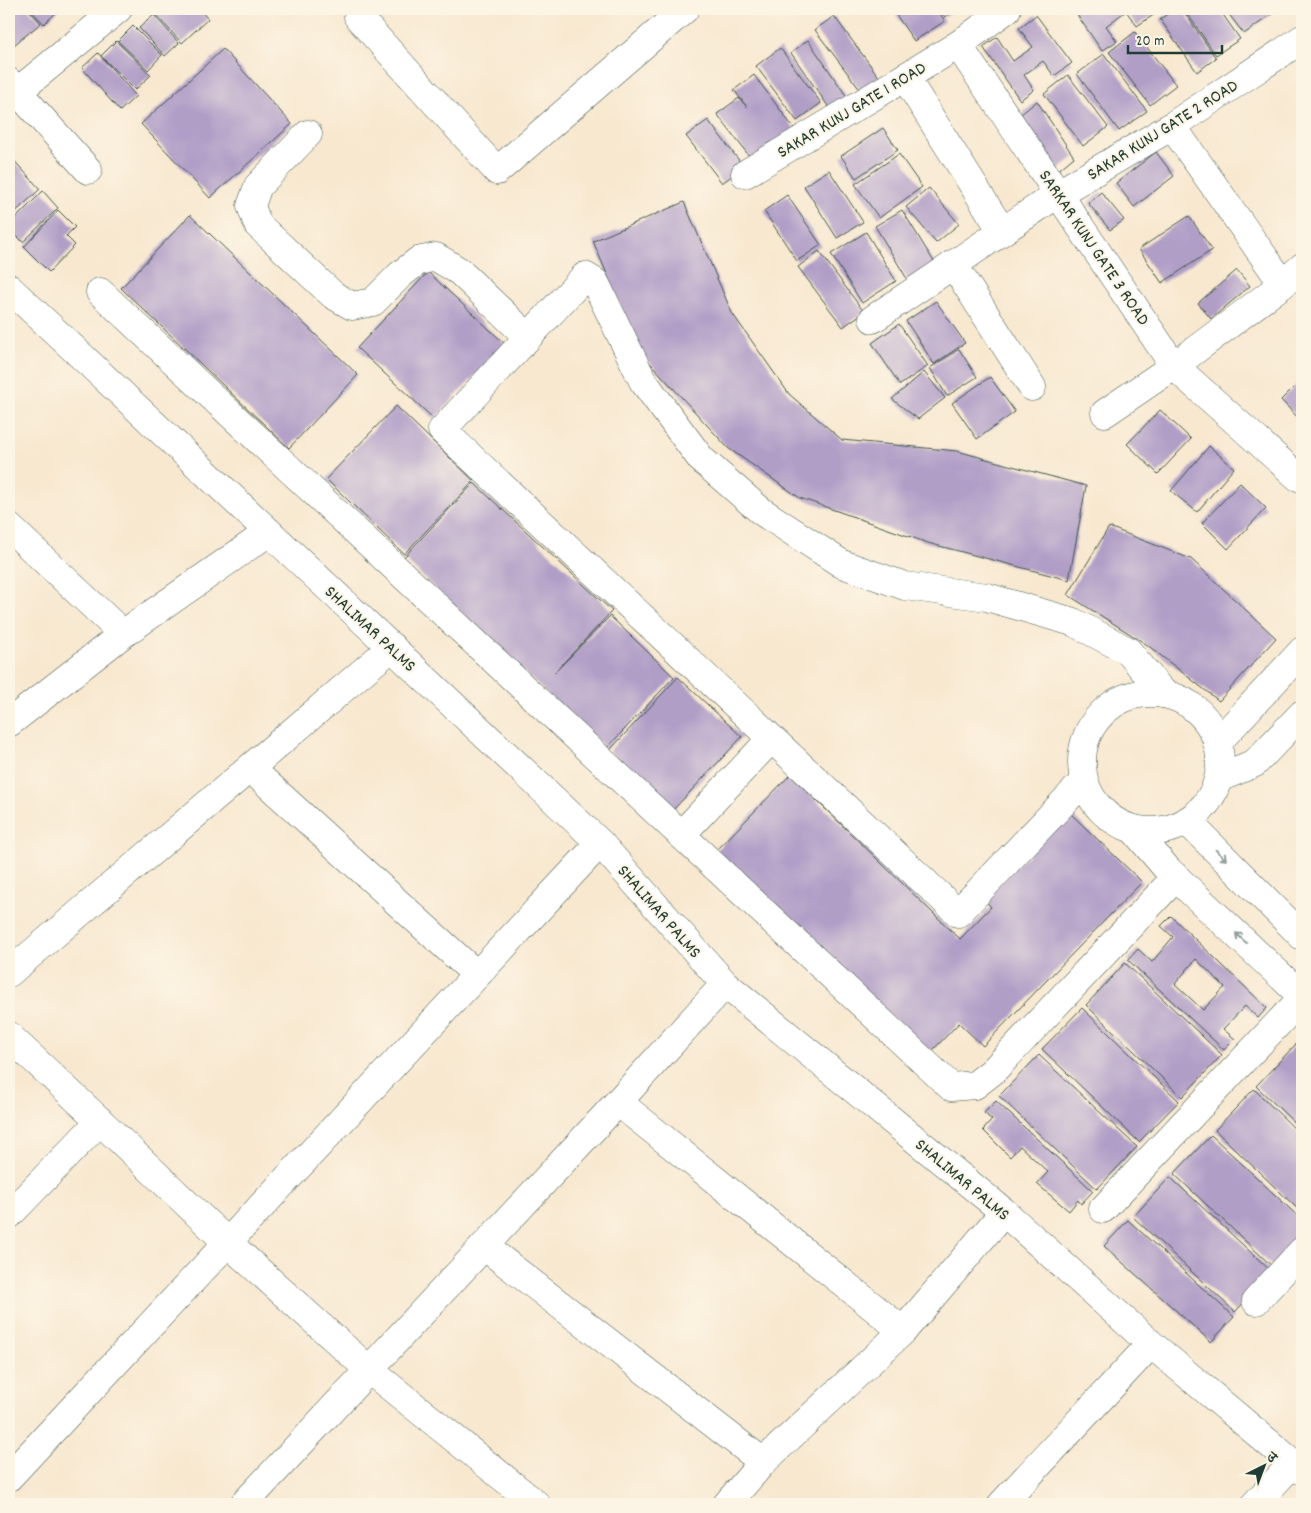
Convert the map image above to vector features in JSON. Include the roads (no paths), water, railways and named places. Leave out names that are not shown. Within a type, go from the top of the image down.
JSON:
[{"type":"street","points":[[88,170],[13,87],[118,9]]},
{"type":"street","points":[[368,9],[358,17],[497,171],[685,9]]},
{"type":"street","points":[[958,45],[1007,9]]},
{"type":"street","name":"SAKAR KUNJ GATE 2 ROAD","points":[[873,319],[1002,230],[1059,193],[1172,126],[1302,38]]},
{"type":"street","name":"SAKAR KUNJ GATE 1 ROAD","points":[[745,174],[958,45]]},
{"type":"street","name":"SARKAR KUNJ GATE 3 ROAD","points":[[958,45],[1174,366],[1298,477],[1302,478]]},
{"type":"street","points":[[905,77],[1002,230]]},
{"type":"street","points":[[1104,413],[1174,366],[1293,276],[1172,126]]},
{"type":"street","points":[[308,134],[258,186],[251,206],[258,225],[333,295],[352,306],[373,302],[400,275],[418,261],[436,257],[459,271],[528,337]]},
{"type":"street","points":[[953,264],[1032,386]]},
{"type":"street","points":[[1084,781],[958,913],[442,430],[585,276],[595,282],[643,381],[700,460],[760,511],[842,564],[905,586],[987,597],[1073,622],[1128,651],[1164,694]]},
{"type":"street","name":"SHALIMAR PALMS","points":[[9,288],[600,843],[725,984],[1004,1212],[1151,1344],[1298,1467]]},
{"type":"street","points":[[100,292],[951,1088],[975,1085],[993,1071],[1176,877]]},
{"type":"street","points":[[9,527],[123,634]]},
{"type":"street","points":[[9,723],[123,634],[269,532]]},
{"type":"street","points":[[9,973],[392,648]]},
{"type":"street","points":[[1217,743],[1302,651]]},
{"type":"street","points":[[1141,693],[1164,694],[1185,702],[1203,716],[1215,734],[1221,756],[1219,778],[1211,799],[1196,815],[1177,827],[1156,832],[1133,829],[1112,819],[1095,802],[1084,781],[1082,758],[1087,735],[1100,715],[1118,700],[1141,693]]},
{"type":"street","points":[[1219,778],[1255,763],[1302,714]]},
{"type":"street","points":[[681,835],[771,739]]},
{"type":"street","points":[[250,768],[477,975]]},
{"type":"street","points":[[1187,821],[1301,934],[1270,965]]},
{"type":"street","points":[[1103,1209],[1302,997],[1176,877],[1133,829]]},
{"type":"street","points":[[9,1477],[600,843]]},
{"type":"street","points":[[244,1504],[618,1102],[725,984]]},
{"type":"street","points":[[9,1036],[228,1243],[368,1369],[536,1504]]},
{"type":"street","points":[[618,1102],[903,1331]]},
{"type":"street","points":[[9,1215],[100,1121]]},
{"type":"street","points":[[727,1504],[763,1462],[903,1331],[1004,1212]]},
{"type":"street","points":[[484,1246],[763,1462]]},
{"type":"street","points":[[1256,1301],[1302,1251]]},
{"type":"street","points":[[1002,1504],[1151,1344]]},
{"type":"street","points":[[1255,1504],[1298,1467]]}]
